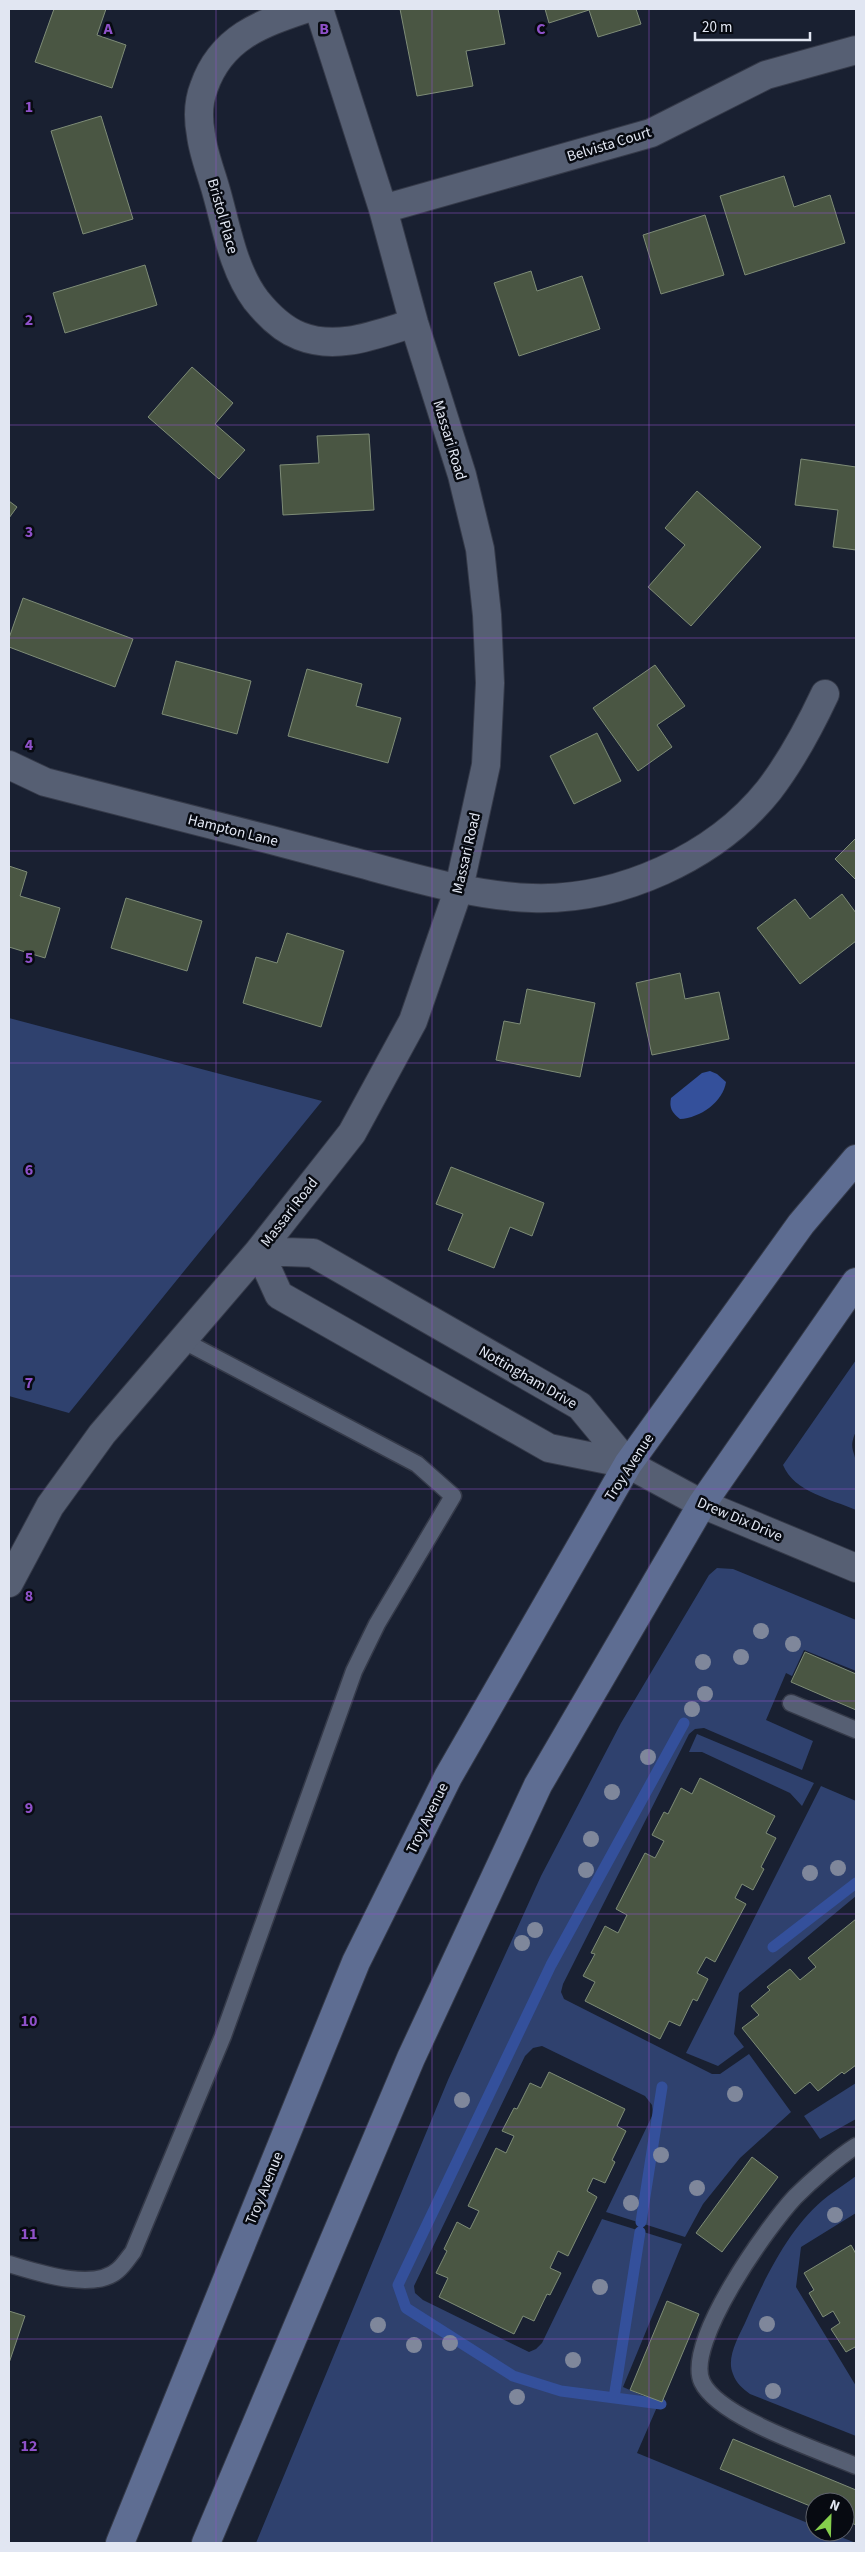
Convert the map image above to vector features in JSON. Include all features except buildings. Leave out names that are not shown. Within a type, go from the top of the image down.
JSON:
[{"type":"main road","name":"Troy Avenue","points":[[120,2543],[356,1962],[448,1777],[628,1464],[801,1224],[856,1159]]},
{"type":"main road","points":[[206,2543],[411,2058],[538,1785],[702,1504],[856,1282]]},
{"type":"street","name":"Bristol Place","points":[[305,9],[260,24],[236,40],[218,62],[204,86],[198,109],[201,137],[239,270],[256,299],[276,322],[300,336],[330,343],[356,340],[414,323]]},
{"type":"street","name":"Massari Road","points":[[9,1583],[50,1506],[102,1434],[259,1251],[352,1133],[409,1030],[459,888],[486,765],[490,683],[487,615],[480,549],[464,484],[414,323],[382,209],[319,9]]},
{"type":"street","name":"Belvista Court","points":[[382,209],[652,133],[766,75],[856,50]]},
{"type":"street","name":"Hampton Lane","points":[[9,765],[45,782],[459,888],[531,898],[588,895],[646,876],[697,853],[737,823],[769,790],[802,742],[825,694]]},
{"type":"street","points":[[259,1251],[279,1295],[549,1448],[628,1464]]},
{"type":"street","name":"Nottingham Drive","points":[[259,1251],[313,1253],[572,1401],[580,1406],[628,1464]]},
{"type":"street","name":"Drew Dix Drive","points":[[628,1464],[702,1504],[856,1568]]},
{"type":"lane","points":[[9,2264],[55,2277],[94,2280],[117,2272],[133,2252],[223,2036],[354,1671],[376,1624],[453,1496],[417,1464],[182,1340]]},
{"type":"lane","points":[[791,1703],[856,1730]]},
{"type":"lane","points":[[856,2146],[795,2197],[756,2247],[715,2315],[698,2362],[702,2382],[723,2407],[768,2429],[856,2466]]},
{"type":"shaded area","points":[[9,1018],[322,1101],[69,1413],[9,1396]]},
{"type":"shaded area","points":[[710,1071],[726,1082],[720,1096],[703,1112],[680,1119],[672,1110],[670,1105],[671,1098],[702,1073]]},
{"type":"shaded area","points":[[856,1360],[856,1431],[852,1446],[856,1465],[856,1510],[814,1494],[804,1488],[788,1474],[783,1465]]},
{"type":"shaded area","points":[[717,1568],[733,1569],[856,1620],[856,1671],[804,1650],[792,1676],[786,1673],[766,1720],[813,1741],[802,1770],[704,1728],[695,1729],[689,1734],[563,1984],[561,1992],[564,1999],[712,2074],[720,2074],[749,2054],[791,2112],[740,2158],[703,2204],[685,2237],[606,2212],[653,2114],[652,2105],[645,2096],[542,2046],[533,2048],[525,2056],[414,2286],[415,2293],[423,2300],[529,2352],[536,2349],[542,2343],[602,2219],[682,2244],[623,2387],[655,2401],[657,2407],[637,2453],[805,2522],[805,2542],[856,2543],[256,2543],[448,2080],[541,1876],[621,1723],[709,1575]]},
{"type":"shaded area","points":[[697,1734],[814,1783],[802,1806],[790,1793],[702,1752],[689,1752]]},
{"type":"shaded area","points":[[821,1786],[856,1801],[856,1896],[739,1993],[734,2034],[744,2047],[718,2066],[686,2053]]},
{"type":"shaded area","points":[[856,2083],[856,2119],[820,2139],[804,2116]]},
{"type":"shaded area","points":[[856,2176],[856,2213],[801,2247],[796,2287],[856,2386],[856,2436],[750,2394],[736,2380],[731,2368],[731,2361],[736,2342],[769,2272],[790,2238],[814,2208]]},
{"type":"waterway","points":[[661,2404],[561,2391],[513,2376],[406,2308],[398,2285],[551,1965],[684,1723]]},
{"type":"waterway","points":[[773,1947],[856,1883]]},
{"type":"waterway","points":[[641,2222],[662,2087]]},
{"type":"waterway","points":[[614,2398],[640,2232]]}]
